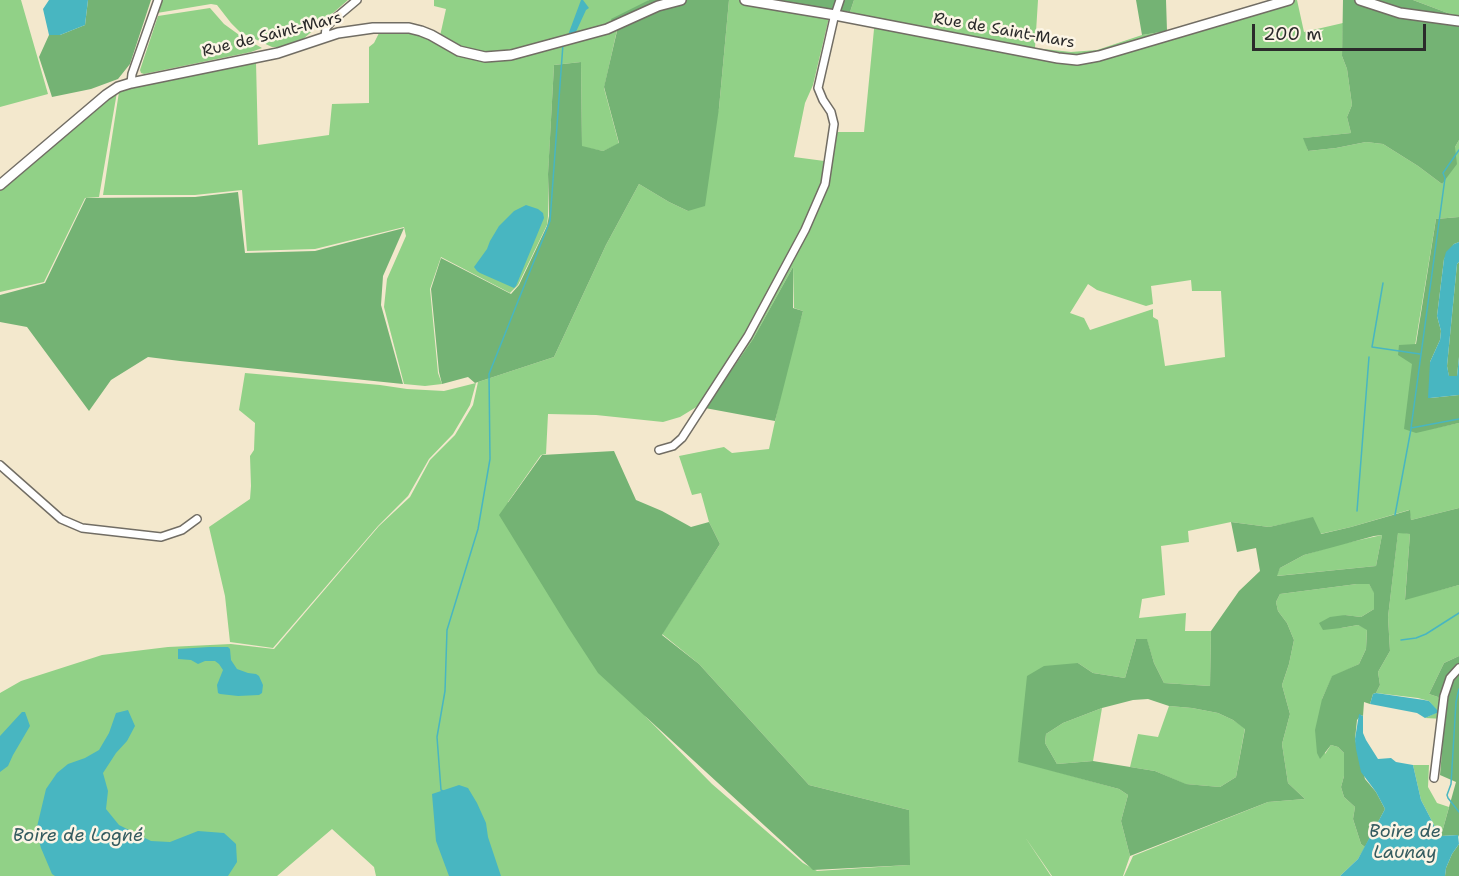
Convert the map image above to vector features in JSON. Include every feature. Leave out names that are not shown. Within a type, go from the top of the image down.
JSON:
[{"type":"street","points":[[131,83],[132,74],[158,0]]},
{"type":"street","points":[[324,37],[326,28],[332,21],[357,0]]},
{"type":"street","name":"Rue de Saint-Mars","points":[[0,185],[106,96],[118,87],[131,83],[278,53],[338,33],[373,28],[410,28],[431,35],[459,51],[485,57],[497,57],[530,51],[607,29],[658,6],[681,0]]},
{"type":"street","name":"Rue de Saint-Mars","points":[[745,0],[1077,60],[1110,53],[1289,0]]},
{"type":"street","points":[[659,450],[673,446],[681,438],[748,336],[805,230],[825,184],[834,124],[831,112],[818,88],[840,0]]},
{"type":"street","points":[[1360,0],[1400,13],[1459,21]]},
{"type":"street","points":[[0,465],[60,519],[82,528],[161,537],[182,530],[197,519]]},
{"type":"street","points":[[1434,778],[1443,696],[1450,678],[1459,668]]},
{"type":"green space","points":[[0,0],[21,0],[48,94],[0,107]]},
{"type":"green space","points":[[88,0],[151,0],[130,64],[118,79],[91,89],[52,97],[39,57],[49,35],[60,35],[85,25]]},
{"type":"green space","points":[[162,0],[348,0],[302,40],[272,47],[240,32],[217,5],[157,13]]},
{"type":"green space","points":[[434,0],[649,0],[617,30],[604,88],[619,144],[603,151],[582,147],[581,62],[554,65],[547,225],[518,285],[510,293],[441,257],[430,289],[438,373],[442,384],[425,386],[404,384],[384,307],[387,279],[406,236],[404,227],[315,249],[247,251],[242,190],[195,195],[103,195],[119,92],[133,86],[256,62],[258,145],[329,135],[332,104],[369,103],[369,47],[374,43],[380,31],[413,32],[435,43],[440,36],[446,9],[434,6]]},
{"type":"green space","points":[[649,0],[729,0],[719,108],[705,206],[688,211],[639,184],[606,245],[554,357],[475,383],[468,377],[442,384],[431,289],[441,258],[511,294],[519,285],[547,226],[549,216],[548,174],[554,65],[581,62],[582,146],[603,151],[619,143],[604,87],[617,31],[611,19]]},
{"type":"green space","points":[[729,0],[769,0],[831,9],[813,85],[805,103],[794,157],[832,162],[836,132],[864,132],[875,19],[850,12],[854,0],[1038,0],[1035,48],[1071,52],[1097,50],[1142,35],[1167,31],[1167,38],[1275,0],[1297,0],[1304,32],[1343,23],[1342,56],[1347,69],[1352,105],[1347,117],[1351,133],[1304,138],[1308,151],[1366,142],[1383,144],[1442,184],[1459,140],[1459,217],[1436,219],[1412,364],[1416,432],[1459,423],[1459,508],[1411,520],[1409,510],[1320,534],[1312,518],[1269,527],[1231,522],[1188,531],[1189,542],[1161,546],[1165,595],[1142,599],[1139,618],[1186,613],[1185,631],[1211,631],[1210,686],[1164,683],[1154,663],[1147,640],[1136,639],[1125,678],[1093,673],[1078,663],[1018,761],[1119,789],[1128,795],[1121,821],[1130,856],[1123,876],[1052,876],[1025,837],[1051,876],[376,876],[374,867],[332,829],[277,876],[0,876],[0,693],[21,681],[102,655],[168,647],[231,644],[274,649],[379,526],[410,497],[430,460],[455,435],[473,405],[478,382],[554,357],[606,245],[639,184],[688,211],[719,108]],"holes":[[[793,267],[794,308],[803,311],[785,375],[769,449],[732,453],[724,447],[679,456],[692,495],[701,493],[709,522],[720,544],[662,634],[699,664],[809,785],[909,810],[909,865],[817,871],[803,863],[712,784],[646,717],[508,502],[541,455],[546,454],[548,414],[596,415],[663,422],[680,417],[698,406],[705,408],[753,339]],[[1191,280],[1192,291],[1221,291],[1225,357],[1165,366],[1158,320],[1153,317],[1153,309],[1090,330],[1084,318],[1070,313],[1088,284],[1097,290],[1146,306],[1153,304],[1151,286]]]},
{"type":"green space","points":[[769,0],[854,0],[850,12]]},
{"type":"green space","points":[[1136,0],[1166,0],[1167,31],[1142,35]]},
{"type":"green space","points":[[1343,0],[1413,0],[1453,15],[1459,25],[1459,140],[1455,147],[1457,164],[1442,184],[1383,144],[1366,142],[1308,151],[1303,138],[1351,133],[1347,117],[1352,105],[1347,69],[1342,56]]},
{"type":"green space","points":[[1413,0],[1459,0],[1459,25],[1453,15]]},
{"type":"green space","points":[[210,8],[224,24],[262,48],[141,73],[140,70],[158,16]]},
{"type":"green space","points":[[117,92],[99,197],[85,198],[44,282],[0,292],[0,191]]},
{"type":"green space","points":[[238,192],[245,253],[315,251],[404,228],[383,276],[381,305],[403,384],[148,357],[111,380],[89,411],[27,327],[0,322],[0,295],[45,283],[86,198],[195,197]]},
{"type":"green space","points":[[1459,217],[1459,242],[1454,244],[1444,259],[1437,316],[1441,331],[1440,340],[1430,362],[1430,398],[1459,395],[1459,423],[1416,433],[1404,429],[1412,364],[1398,355],[1399,345],[1416,344],[1436,219]]},
{"type":"green space","points":[[1459,262],[1459,357],[1457,376],[1449,377],[1447,366]]},
{"type":"green space","points":[[793,267],[793,308],[803,311],[775,421],[705,408],[753,339]]},
{"type":"green space","points":[[245,373],[444,391],[476,383],[470,405],[453,434],[429,459],[408,496],[378,526],[273,648],[230,642],[225,596],[209,527],[250,499],[250,456],[254,450],[255,423],[239,410]]},
{"type":"green space","points":[[614,451],[636,500],[691,527],[709,522],[720,544],[662,635],[699,664],[809,785],[909,810],[910,865],[813,870],[598,673],[499,515],[542,455]]},
{"type":"green space","points":[[1459,508],[1459,585],[1405,600],[1410,534],[1398,533],[1388,617],[1390,651],[1378,672],[1380,685],[1376,693],[1373,694],[1370,704],[1364,702],[1363,716],[1361,715],[1357,720],[1355,739],[1365,779],[1376,792],[1385,809],[1365,847],[1361,844],[1353,819],[1355,807],[1344,797],[1341,787],[1344,776],[1344,753],[1338,747],[1331,745],[1320,759],[1317,753],[1315,730],[1322,699],[1332,676],[1359,664],[1366,649],[1367,630],[1358,625],[1323,630],[1319,623],[1330,617],[1345,615],[1361,617],[1374,609],[1374,593],[1369,584],[1280,594],[1276,602],[1278,611],[1287,623],[1294,640],[1282,685],[1290,714],[1282,744],[1288,783],[1305,799],[1268,802],[1130,856],[1121,821],[1128,795],[1119,789],[1018,762],[1027,676],[1044,666],[1078,663],[1093,673],[1125,678],[1136,639],[1147,639],[1154,663],[1164,683],[1210,686],[1211,631],[1239,591],[1260,571],[1256,548],[1237,552],[1231,522],[1269,527],[1313,517],[1321,534],[1410,510],[1411,520]],"holes":[[[1382,535],[1376,566],[1277,576],[1280,568],[1304,555]],[[1148,699],[1169,706],[1218,713],[1245,729],[1236,777],[1220,787],[1186,784],[1155,771],[1093,761],[1057,764],[1045,743],[1046,734],[1063,723],[1102,708],[1133,700]]]},
{"type":"green space","points":[[1398,532],[1410,534],[1405,599],[1459,585],[1459,656],[1444,663],[1429,694],[1438,697],[1447,709],[1444,719],[1425,718],[1438,712],[1429,701],[1376,693],[1380,685],[1378,672],[1390,651],[1388,617]]},
{"type":"green space","points":[[1382,535],[1376,566],[1276,576],[1280,568],[1304,555]]},
{"type":"green space","points":[[1369,584],[1374,592],[1374,609],[1361,617],[1344,615],[1341,628],[1358,625],[1367,629],[1366,649],[1359,664],[1332,677],[1322,699],[1325,754],[1331,745],[1338,747],[1344,753],[1344,776],[1341,787],[1344,797],[1355,807],[1353,819],[1361,844],[1365,847],[1358,859],[1340,876],[1124,876],[1133,856],[1268,802],[1305,799],[1288,783],[1282,744],[1290,714],[1282,685],[1294,640],[1287,623],[1278,611],[1276,602],[1280,594]]},
{"type":"green space","points":[[1459,656],[1459,837],[1458,835],[1441,836],[1456,782],[1440,775],[1447,709],[1438,703],[1440,701],[1438,697],[1429,694],[1444,663]]},
{"type":"green space","points":[[1169,706],[1218,713],[1245,728],[1236,777],[1220,787],[1185,784],[1155,771],[1130,767],[1138,734],[1158,737]]},
{"type":"green space","points":[[1102,708],[1093,761],[1057,764],[1045,743],[1046,734],[1063,723]]},
{"type":"green space","points":[[1413,765],[1429,765],[1428,787],[1437,803],[1449,807],[1441,836],[1436,832],[1421,800]]},
{"type":"green space","points":[[1459,844],[1459,876],[1445,876],[1452,854]]},
{"type":"water","points":[[49,0],[88,0],[85,25],[60,35],[49,35],[43,9]]},
{"type":"water","points":[[581,0],[589,8],[575,34],[568,35]]},
{"type":"water","points":[[526,205],[538,209],[543,213],[544,218],[514,288],[480,273],[474,267],[499,226],[514,211]]},
{"type":"water","points":[[1459,242],[1459,262],[1447,366],[1449,376],[1457,376],[1459,357],[1459,395],[1428,398],[1430,362],[1440,340],[1441,331],[1437,316],[1444,259],[1446,252]]},
{"type":"water","points":[[228,647],[231,660],[237,669],[259,676],[263,685],[262,693],[238,696],[220,694],[217,685],[223,670],[219,664],[215,661],[205,661],[198,664],[191,660],[178,659],[178,649]]},
{"type":"water","points":[[1373,694],[1429,701],[1439,712],[1425,718],[1417,713],[1370,704]]},
{"type":"water","name":"Boire de Logné","points":[[128,710],[135,726],[127,741],[103,773],[108,791],[106,809],[119,825],[151,841],[170,842],[198,831],[224,833],[236,844],[237,862],[228,876],[55,876],[52,874],[36,831],[46,789],[57,773],[68,764],[99,750],[109,733],[116,713]]},
{"type":"water","points":[[22,712],[25,712],[30,726],[8,766],[0,772],[0,736]]},
{"type":"water","name":"Boire de Launay","points":[[1359,714],[1363,716],[1363,733],[1378,759],[1391,758],[1396,762],[1413,765],[1421,800],[1436,832],[1441,836],[1458,835],[1459,844],[1452,854],[1445,876],[1340,876],[1358,859],[1385,809],[1361,772],[1355,739]]},
{"type":"water","points":[[459,785],[468,788],[477,803],[486,823],[488,837],[501,876],[449,876],[436,841],[432,794]]},
{"type":"waterway","points":[[443,791],[441,790],[437,737],[445,691],[447,630],[478,529],[490,459],[489,374],[550,221],[563,44]]},
{"type":"waterway","points":[[1459,150],[1443,173],[1445,178],[1411,428],[1459,419]]},
{"type":"waterway","points":[[1383,283],[1372,347],[1420,354]]},
{"type":"waterway","points":[[1357,511],[1369,357]]},
{"type":"waterway","points":[[1395,515],[1411,429]]},
{"type":"waterway","points":[[1401,640],[1426,634],[1459,613]]},
{"type":"waterway","points":[[1459,689],[1456,702],[1451,784],[1447,795],[1459,812]]}]
